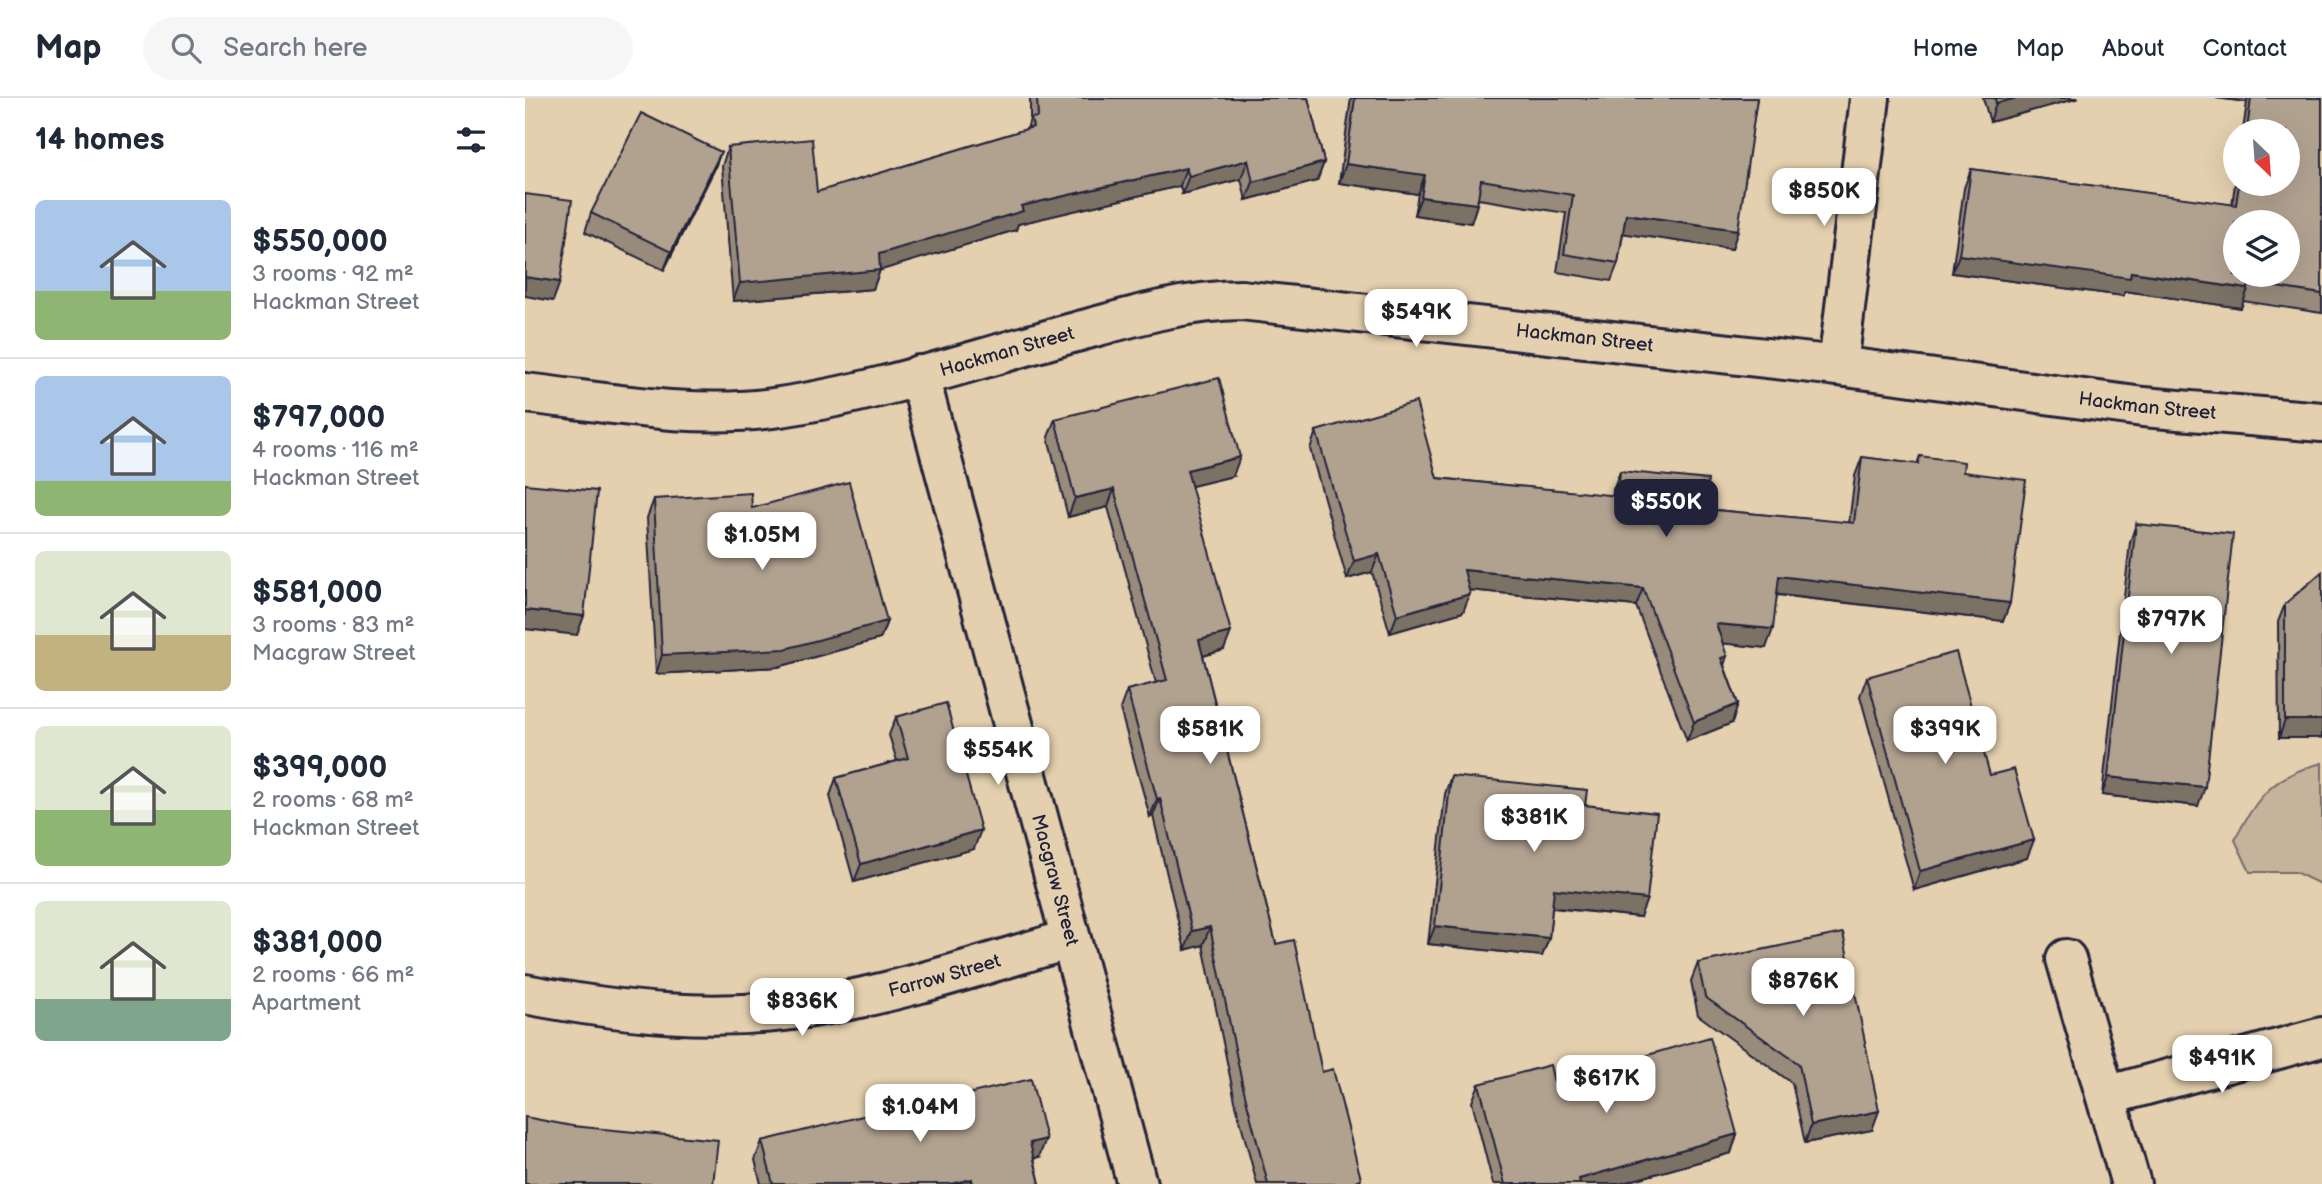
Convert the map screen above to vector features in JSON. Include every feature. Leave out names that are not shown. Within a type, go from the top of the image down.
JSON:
[{"type":"street","points":[[1838,366],[1870,98]]},
{"type":"street","name":"Hackman Street","points":[[525,393],[723,411],[772,408],[919,375],[1174,305],[1241,300],[1838,366],[2143,407],[2322,422]]},
{"type":"street","name":"Macgraw Street","points":[[919,375],[1137,1184]]},
{"type":"street","name":"Farrow Street","points":[[525,994],[652,1014],[732,1014],[811,1007],[925,982],[1070,939]]},
{"type":"street","points":[[2066,959],[2131,1184]]},
{"type":"street","points":[[2106,1096],[2322,1037]]},
{"type":"shaded area","points":[[2322,763],[2322,885],[2295,872],[2250,872],[2235,840],[2251,812],[2268,790],[2279,781]]},
{"type":"building","points":[[1037,98],[1308,98],[1324,162],[1253,182],[1248,160],[1189,176],[1186,168],[1021,206],[1023,211],[879,254],[880,270],[740,283],[728,147],[812,139],[817,192],[1033,127],[1031,118],[1038,117]]},
{"type":"building","points":[[1355,98],[1757,98],[1738,230],[1626,214],[1618,263],[1564,254],[1573,195],[1481,180],[1477,204],[1421,197],[1425,175],[1346,164]]},
{"type":"building","points":[[1995,98],[2017,98],[1996,103]]},
{"type":"building","points":[[2251,98],[2322,98],[2322,294],[2276,287],[2300,287],[2300,210],[2223,210],[2223,285],[2131,272],[2130,278],[1959,255],[1971,169],[2236,205],[2237,196],[2300,196],[2300,119],[2248,119]]},
{"type":"building","points":[[641,113],[721,152],[671,252],[591,213]]},
{"type":"building","points":[[525,194],[572,200],[560,282],[525,277]]},
{"type":"building","points":[[1219,378],[1240,457],[1187,470],[1231,632],[1199,640],[1276,944],[1294,940],[1322,1072],[1333,1069],[1361,1179],[1357,1180],[1358,1184],[1268,1184],[1242,1083],[1210,927],[1192,931],[1160,798],[1157,799],[1127,690],[1167,680],[1114,489],[1075,498],[1055,419]]},
{"type":"building","points":[[1416,402],[1437,478],[1618,496],[1620,471],[1708,480],[1705,509],[1854,523],[1862,457],[1918,464],[1920,456],[1964,462],[1963,472],[2026,480],[2010,603],[1779,576],[1773,629],[1716,624],[1727,656],[1721,658],[1738,704],[1694,722],[1643,588],[1464,570],[1470,594],[1397,615],[1379,554],[1354,561],[1316,431]]},
{"type":"building","points":[[849,482],[887,621],[785,649],[662,655],[654,499],[751,493],[752,508]]},
{"type":"building","points":[[525,484],[597,491],[584,616],[525,610]]},
{"type":"building","points":[[2136,524],[2233,534],[2205,787],[2108,777]]},
{"type":"building","points":[[2322,572],[2322,720],[2285,720],[2285,604]]},
{"type":"building","points":[[1956,652],[1990,775],[2014,769],[2034,840],[1920,871],[1867,677]]},
{"type":"building","points":[[946,703],[981,830],[861,864],[836,778],[908,758],[896,717]]},
{"type":"building","points":[[1451,776],[1587,790],[1585,805],[1657,813],[1647,899],[1554,889],[1549,938],[1435,926]]},
{"type":"building","points":[[1843,933],[1879,1111],[1811,1125],[1799,1064],[1705,997],[1698,963]]},
{"type":"building","points":[[1710,1037],[1737,1134],[1579,1179],[1580,1184],[1505,1184],[1479,1084],[1550,1065],[1554,1082]]},
{"type":"building","points":[[1031,1079],[1046,1139],[1030,1143],[1040,1184],[973,1184],[972,1179],[951,1184],[773,1184],[762,1141],[899,1107],[900,1110]]},
{"type":"building","points":[[525,1117],[572,1126],[718,1140],[713,1184],[525,1184]]}]
